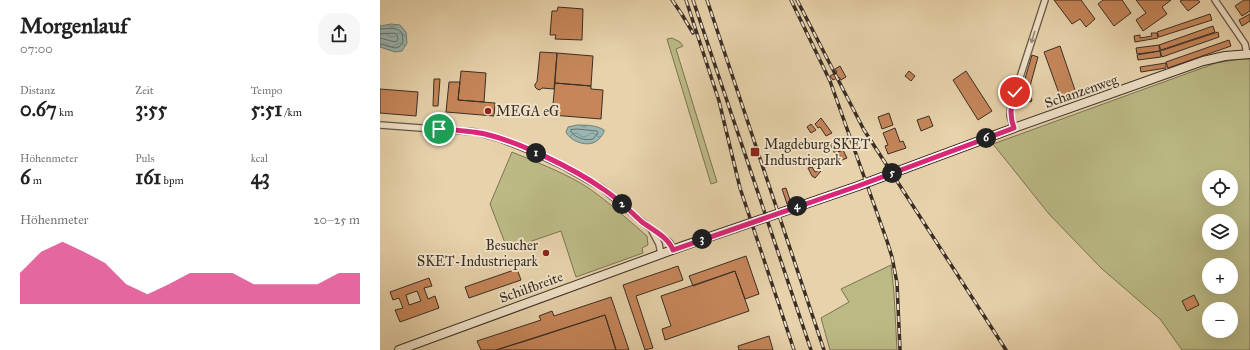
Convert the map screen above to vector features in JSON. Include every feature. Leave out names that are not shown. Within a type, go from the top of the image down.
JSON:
[{"type":"main road","name":"Schanzenweg","points":[[673,250],[858,186],[1014,128],[1204,61],[1225,56],[1248,54]]},
{"type":"main road","name":"Schilfbreite","points":[[399,350],[412,347],[673,250]]},
{"type":"street","points":[[1014,128],[1010,116],[1011,105],[1045,0]]},
{"type":"street","points":[[1215,0],[1246,44],[1248,54]]},
{"type":"street","points":[[380,125],[464,131],[484,134],[501,139],[552,160],[602,188],[670,243],[673,250]]},
{"type":"street","points":[[651,229],[661,254]]},
{"type":"shaded area","points":[[672,38],[680,42],[683,46],[676,49],[717,182],[711,184],[667,39]]},
{"type":"shaded area","points":[[1250,59],[1250,350],[1182,350],[1160,319],[1101,268],[1049,214],[993,144],[1216,63]]},
{"type":"shaded area","points":[[512,152],[562,173],[581,183],[597,194],[647,236],[648,245],[642,248],[643,253],[576,277],[561,231],[507,248],[490,204]]},
{"type":"shaded area","points":[[891,265],[897,350],[830,350],[821,318],[849,302],[841,289]]},
{"type":"water","points":[[391,24],[400,25],[406,32],[407,43],[402,51],[395,52],[380,47],[380,26]]},
{"type":"water","points":[[577,125],[594,126],[601,128],[604,132],[595,142],[587,144],[579,142],[571,138],[566,132],[568,127]]},
{"type":"building","points":[[1054,0],[1081,0],[1095,19],[1086,27],[1080,19],[1072,24]]},
{"type":"building","points":[[1103,0],[1122,0],[1131,13],[1114,26],[1098,4]]},
{"type":"building","points":[[1136,0],[1171,0],[1162,7],[1167,14],[1143,31],[1136,20],[1146,13]]},
{"type":"building","points":[[1198,0],[1200,2],[1188,11],[1180,1]]},
{"type":"building","points":[[1244,0],[1250,0],[1250,11],[1242,16],[1235,6]]},
{"type":"building","points":[[558,7],[583,9],[582,40],[555,39],[556,35],[550,35],[552,11],[557,11]]},
{"type":"building","points":[[1210,14],[1212,20],[1159,37],[1157,32]]},
{"type":"building","points":[[1250,14],[1250,21],[1242,26],[1239,20]]},
{"type":"building","points":[[1213,26],[1215,32],[1161,50],[1159,45]]},
{"type":"building","points":[[1218,32],[1219,37],[1162,57],[1160,51]]},
{"type":"building","points":[[1151,33],[1157,33],[1158,38],[1135,42],[1134,36],[1140,35],[1140,38],[1152,36]]},
{"type":"building","points":[[1229,40],[1231,46],[1168,68],[1166,62]]},
{"type":"building","points":[[1159,45],[1160,51],[1137,54],[1136,48]]},
{"type":"building","points":[[1060,46],[1076,93],[1061,99],[1044,52]]},
{"type":"building","points":[[1160,51],[1161,57],[1138,60],[1137,55]]},
{"type":"building","points":[[540,52],[557,53],[554,89],[542,88],[540,90],[535,87],[537,82]]},
{"type":"building","points":[[557,53],[593,56],[591,86],[555,83]]},
{"type":"building","points":[[1032,55],[1038,57],[1027,97],[1032,99],[1031,102],[1019,99]]},
{"type":"building","points":[[1166,63],[1166,68],[1141,72],[1140,67]]},
{"type":"building","points":[[840,66],[846,77],[841,80],[839,77],[833,80],[830,76],[837,72],[835,69]]},
{"type":"building","points":[[461,71],[486,73],[484,102],[458,100]]},
{"type":"building","points":[[909,71],[915,76],[911,81],[905,76]]},
{"type":"building","points":[[966,71],[992,111],[978,120],[953,80]]},
{"type":"building","points":[[434,79],[440,79],[438,106],[433,106]]},
{"type":"building","points":[[449,82],[460,82],[458,100],[495,103],[494,116],[446,112]]},
{"type":"building","points":[[555,83],[591,86],[591,89],[603,90],[601,119],[552,115]]},
{"type":"building","points":[[380,89],[418,92],[416,116],[380,113]]},
{"type":"building","points":[[889,113],[893,125],[882,129],[878,117]]},
{"type":"building","points":[[929,116],[933,126],[921,131],[917,120]]},
{"type":"building","points":[[821,118],[832,133],[826,136],[820,127],[818,128],[815,124]]},
{"type":"building","points":[[811,124],[816,130],[811,133],[807,127]]},
{"type":"building","points":[[895,128],[900,142],[903,141],[906,148],[888,154],[885,146],[888,145],[883,133]]},
{"type":"building","points":[[834,141],[839,152],[835,154],[830,144]]},
{"type":"building","points":[[843,150],[847,158],[842,160],[838,152]]},
{"type":"building","points":[[812,167],[815,172],[819,170],[821,171],[815,178],[812,176],[808,168]]},
{"type":"building","points":[[786,188],[791,203],[787,204],[782,189]]},
{"type":"building","points":[[746,256],[759,294],[745,299],[735,271],[693,286],[689,276]]},
{"type":"building","points":[[678,266],[683,280],[636,296],[653,348],[645,350],[623,285]]},
{"type":"building","points":[[517,269],[521,280],[469,298],[465,287]]},
{"type":"building","points":[[735,271],[749,311],[665,340],[662,329],[671,326],[661,296]]},
{"type":"building","points":[[429,278],[432,286],[424,288],[428,299],[435,296],[439,308],[400,322],[395,310],[403,308],[399,298],[393,300],[390,292]],"holes":[[[417,291],[421,301],[409,305],[406,295]]]},
{"type":"building","points":[[1194,295],[1199,305],[1187,311],[1182,301]]},
{"type":"building","points":[[611,297],[629,350],[616,350],[605,315],[496,350],[481,350],[477,341],[541,320],[539,316],[552,311],[554,316]]},
{"type":"building","points":[[605,315],[616,350],[496,350],[532,339]]},
{"type":"building","points":[[769,336],[773,350],[739,350],[738,346]]},
{"type":"railway","points":[[672,0],[693,33]]},
{"type":"railway","points":[[686,0],[719,101],[740,188],[794,350]]},
{"type":"railway","points":[[693,0],[811,350]]},
{"type":"railway","points":[[707,0],[824,350]]},
{"type":"railway","points":[[791,0],[830,81],[892,257],[897,283],[900,350]]},
{"type":"railway","points":[[797,0],[864,130],[1006,350]]},
{"type":"place","name":"MEGA eG","points":[[488,111]]},
{"type":"place","name":"Magdeburg SKET Industriepark","points":[[755,152]]},
{"type":"place","name":"Besucher SKET-Industriepark","points":[[546,253]]},
{"type":"route","points":[[439,129],[476,132],[493,136],[552,160],[602,188],[651,229],[668,241],[673,250],[858,186],[1014,128],[1010,116],[1011,105],[1015,92]]}]
